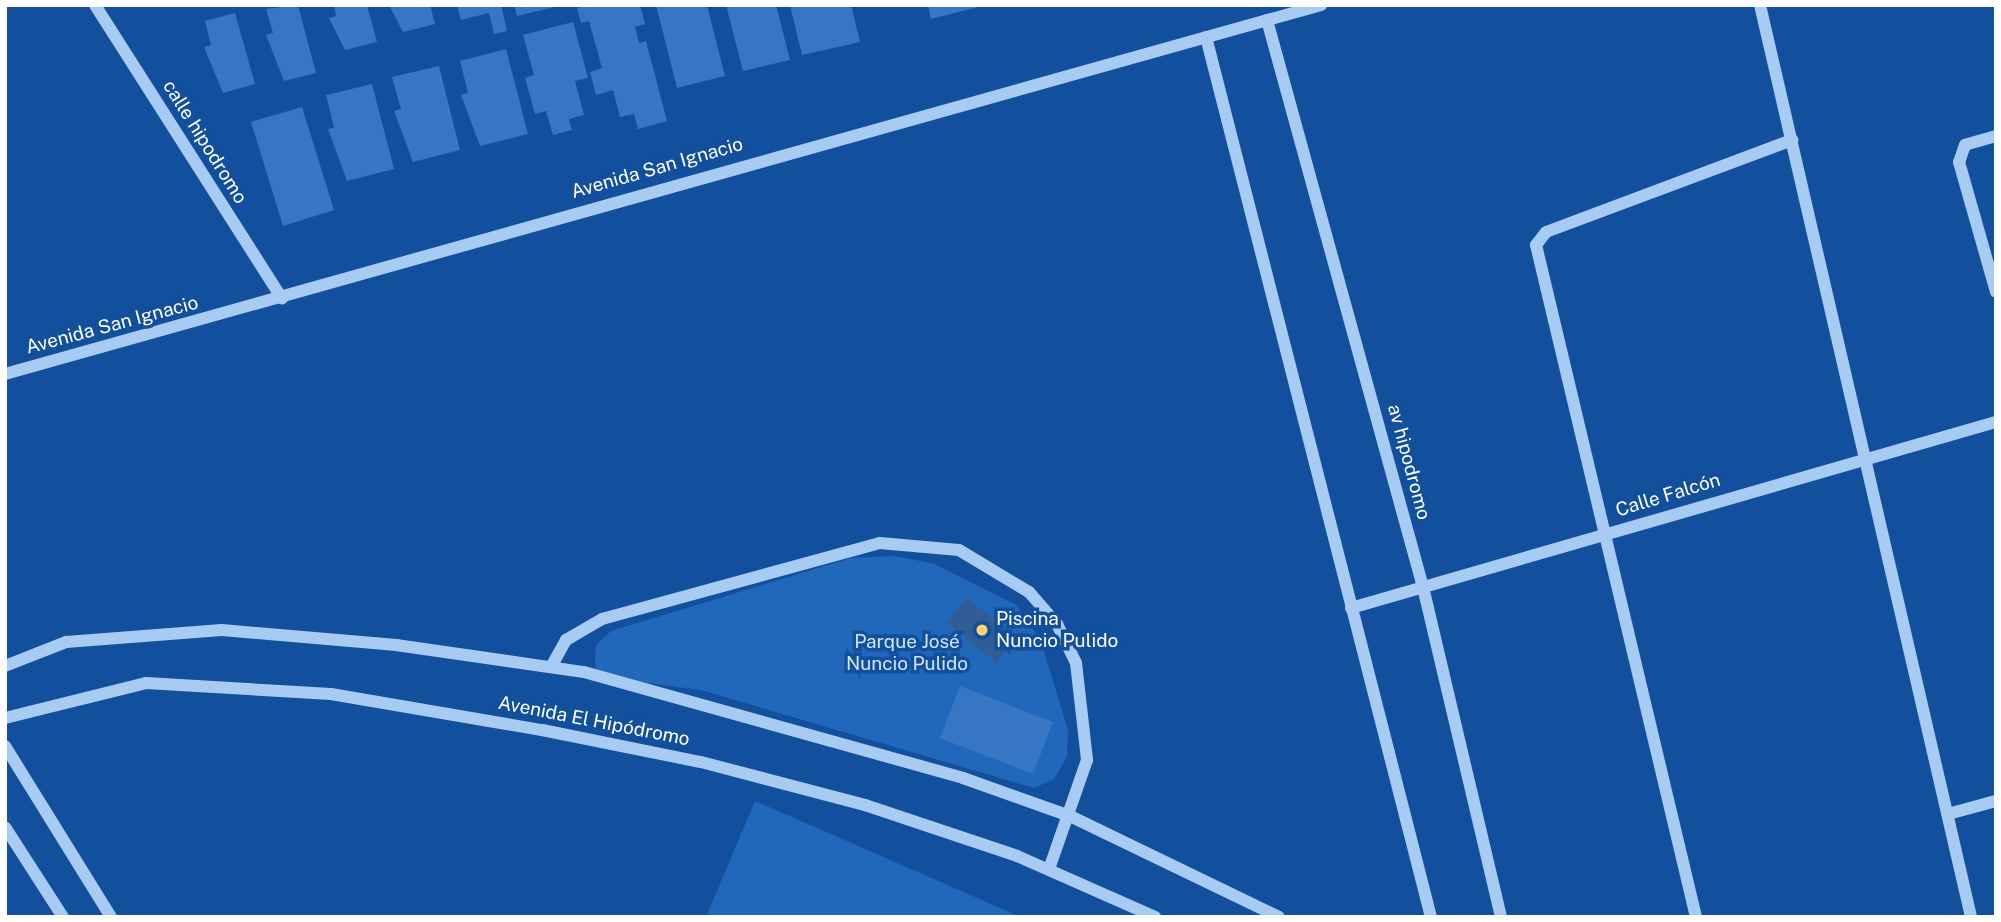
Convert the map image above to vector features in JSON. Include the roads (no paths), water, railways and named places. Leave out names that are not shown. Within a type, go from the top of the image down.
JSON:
[{"type":"street","name":"calle hipodromo","points":[[95,5],[282,299]]},
{"type":"street","name":"Avenida San Ignacio","points":[[5,374],[282,299],[717,170],[1321,5]]},
{"type":"street","points":[[1760,5],[1867,455],[1971,917]]},
{"type":"street","name":"av hipodromo","points":[[1267,20],[1423,587],[1501,917]]},
{"type":"street","points":[[1206,37],[1431,917]]},
{"type":"street","points":[[1996,136],[1965,145],[1959,162],[1996,292]]},
{"type":"street","points":[[1696,917],[1602,535],[1536,244],[1546,232],[1792,140]]},
{"type":"street","name":"Calle Falcón","points":[[1351,608],[1867,455],[1996,422]]},
{"type":"street","points":[[551,667],[566,639],[602,619],[880,543],[959,550],[1030,592],[1071,653],[1088,733],[1084,779],[1049,869]]},
{"type":"street","points":[[5,666],[66,642],[222,630],[551,667],[697,700],[1070,816],[1279,917]]},
{"type":"street","name":"Avenida El Hipódromo","points":[[5,718],[146,683],[331,694],[701,762],[865,805],[1049,869],[1155,917]]},
{"type":"street","points":[[5,746],[111,917]]},
{"type":"street","points":[[1948,814],[1996,801]]},
{"type":"street","points":[[5,827],[63,917]]},
{"type":"place","name":"Piscina Nuncio Pulido","points":[[982,630]]},
{"type":"park label","name":"Parque José Nuncio Pulido","points":[[907,653]]}]
